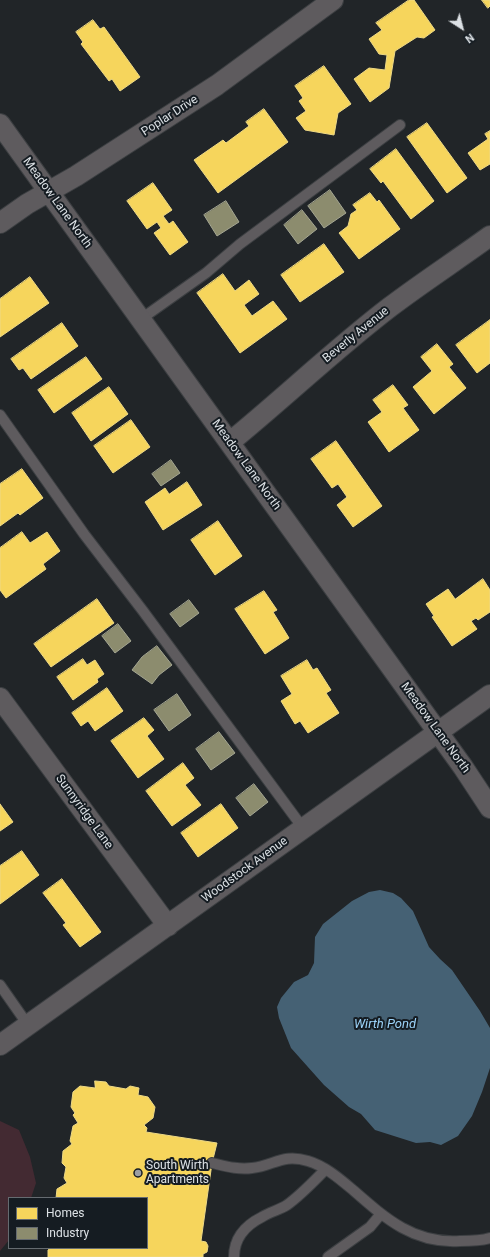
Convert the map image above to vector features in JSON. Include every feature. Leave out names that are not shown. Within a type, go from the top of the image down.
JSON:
[{"type":"street","name":"Poplar Drive","points":[[0,223],[27,204],[76,176],[217,85],[333,0]]},
{"type":"street","name":"Meadow Lane North","points":[[0,124],[438,732],[490,808]]},
{"type":"street","name":"Beverly Avenue","points":[[230,442],[390,307],[490,236]]},
{"type":"street","name":"Woodstock Avenue","points":[[0,1045],[490,694]]},
{"type":"street","name":"Sunnyridge Lane","points":[[0,698],[168,926]]},
{"type":"lane","points":[[141,319],[206,273],[240,244],[400,125]]},
{"type":"lane","points":[[0,415],[84,534],[143,611],[303,828]]},
{"type":"lane","points":[[0,985],[28,1025]]},
{"type":"lane","points":[[212,1163],[250,1169],[261,1167],[281,1159],[297,1158],[310,1162],[341,1179],[380,1214],[411,1234],[432,1240],[450,1242],[490,1238]]},
{"type":"lane","points":[[234,1257],[234,1250],[238,1238],[246,1228],[262,1217],[282,1208],[294,1200],[326,1170]]},
{"type":"lane","points":[[328,1257],[370,1227],[380,1214]]},
{"type":"shaded area","points":[[0,1121],[19,1130],[30,1157],[36,1183],[31,1197],[8,1197],[8,1241],[0,1251]]},
{"type":"water","name":"Wirth Pond","points":[[380,890],[393,893],[401,898],[413,911],[429,947],[452,970],[490,1028],[490,1068],[472,1116],[458,1136],[441,1145],[430,1142],[416,1143],[375,1130],[361,1114],[349,1107],[324,1085],[291,1048],[279,1018],[277,1007],[281,998],[294,982],[308,975],[314,963],[315,937],[323,924],[352,901],[369,892]]},
{"type":"building: Homes","points":[[409,0],[414,0],[435,30],[424,38],[417,37],[395,51],[389,88],[370,102],[354,79],[369,68],[385,70],[387,55],[379,54],[369,39],[382,30],[376,23]]},
{"type":"building: Homes","points":[[482,0],[490,0],[490,6],[488,8]]},
{"type":"building: Homes","points":[[93,20],[100,29],[104,27],[140,77],[120,91],[112,79],[109,81],[81,44],[83,42],[76,32]]},
{"type":"building: Homes","points":[[324,66],[351,104],[338,113],[334,135],[305,130],[296,118],[306,111],[299,101],[303,98],[295,86]]},
{"type":"building: Homes","points":[[264,109],[288,142],[218,193],[194,160],[223,140],[226,143],[249,126],[246,122]]},
{"type":"building: Homes","points":[[427,123],[467,178],[447,193],[407,137]]},
{"type":"building: Homes","points":[[490,131],[490,164],[480,170],[468,153],[488,139],[485,134]]},
{"type":"building: Homes","points":[[396,149],[434,201],[411,219],[383,181],[381,183],[370,169]]},
{"type":"building: Homes","points":[[153,183],[172,210],[163,216],[169,224],[173,221],[188,242],[170,255],[154,233],[161,228],[157,222],[147,229],[127,201]]},
{"type":"building: Homes","points":[[370,193],[377,202],[379,200],[400,229],[359,259],[339,233],[348,226],[351,214],[357,210],[353,205]]},
{"type":"building: Homes","points":[[324,244],[344,272],[300,302],[281,275]]},
{"type":"building: Homes","points":[[223,274],[235,291],[249,280],[259,294],[244,305],[252,316],[273,301],[287,319],[240,353],[197,293]]},
{"type":"building: Homes","points":[[30,277],[49,303],[0,337],[0,299]]},
{"type":"building: Homes","points":[[490,320],[490,363],[477,373],[456,345]]},
{"type":"building: Homes","points":[[62,323],[78,346],[31,379],[23,368],[19,370],[11,359]]},
{"type":"building: Homes","points":[[437,344],[453,364],[449,367],[466,388],[434,414],[413,387],[432,371],[421,357]]},
{"type":"building: Homes","points":[[86,357],[102,379],[54,413],[38,390]]},
{"type":"building: Homes","points":[[393,385],[408,405],[403,408],[419,430],[389,452],[368,422],[382,412],[373,400]]},
{"type":"building: Homes","points":[[109,387],[128,414],[91,441],[72,413]]},
{"type":"building: Homes","points":[[131,420],[150,447],[113,473],[94,446]]},
{"type":"building: Homes","points":[[336,441],[382,506],[353,527],[337,505],[347,497],[338,484],[332,488],[311,459]]},
{"type":"building: Homes","points":[[22,469],[43,498],[20,515],[18,513],[0,526],[0,484]]},
{"type":"building: Homes","points":[[187,482],[202,505],[163,530],[145,502],[165,488],[169,494]]},
{"type":"building: Homes","points":[[218,521],[242,556],[215,575],[191,540]]},
{"type":"building: Homes","points":[[22,532],[30,543],[47,532],[60,551],[43,564],[46,569],[6,598],[0,590],[0,548]]},
{"type":"building: Homes","points":[[483,579],[490,590],[490,612],[478,620],[476,618],[471,621],[477,629],[452,646],[432,617],[434,616],[426,604],[448,589],[455,599]]},
{"type":"building: Homes","points":[[264,591],[277,610],[273,612],[289,638],[265,654],[235,609]]},
{"type":"building: Homes","points":[[97,599],[114,623],[51,667],[34,644]]},
{"type":"building: Homes","points":[[83,659],[87,665],[95,660],[104,674],[97,679],[98,682],[73,700],[57,677]]},
{"type":"building: Homes","points":[[307,660],[313,670],[317,668],[331,690],[326,693],[339,713],[308,733],[300,721],[295,724],[281,701],[292,694],[281,676]]},
{"type":"building: Homes","points":[[107,688],[123,711],[95,731],[88,721],[81,726],[72,713]]},
{"type":"building: Homes","points":[[144,718],[154,730],[147,736],[164,759],[138,778],[111,741]]},
{"type":"building: Homes","points":[[183,763],[194,778],[185,785],[201,805],[172,826],[146,791]]},
{"type":"building: Homes","points":[[0,804],[13,822],[0,831]]},
{"type":"building: Homes","points":[[221,804],[238,828],[198,857],[181,833]]},
{"type":"building: Homes","points":[[22,851],[39,875],[0,904],[0,866]]},
{"type":"building: Homes","points":[[62,879],[101,932],[80,947],[63,925],[66,923],[43,893]]},
{"type":"building: Homes","name":"South Wirth Apartments","points":[[95,1081],[106,1082],[109,1086],[126,1089],[130,1086],[139,1088],[138,1095],[148,1097],[155,1107],[153,1118],[144,1125],[147,1128],[146,1132],[217,1143],[212,1163],[201,1241],[206,1242],[208,1246],[207,1252],[203,1254],[203,1257],[48,1257],[48,1250],[50,1249],[148,1249],[148,1197],[56,1197],[57,1189],[67,1183],[64,1178],[66,1167],[62,1163],[63,1151],[72,1144],[70,1141],[73,1126],[78,1123],[73,1115],[75,1113],[71,1107],[73,1092],[80,1086],[95,1088]]},
{"type":"building: Industry","points":[[330,190],[346,213],[324,228],[308,206]]},
{"type":"building: Industry","points":[[226,201],[239,222],[217,236],[204,215]]},
{"type":"building: Industry","points":[[302,210],[317,229],[298,244],[284,225]]},
{"type":"building: Industry","points":[[171,460],[180,473],[161,486],[152,474]]},
{"type":"building: Industry","points":[[189,600],[199,613],[180,627],[170,614]]},
{"type":"building: Industry","points":[[118,624],[131,641],[115,653],[102,636]]},
{"type":"building: Industry","points":[[157,646],[172,665],[159,675],[152,684],[132,670],[142,657]]},
{"type":"building: Industry","points":[[177,694],[191,715],[169,731],[154,710]]},
{"type":"building: Industry","points":[[219,732],[235,753],[211,770],[196,749]]},
{"type":"building: Industry","points":[[254,784],[268,802],[250,816],[236,798]]},
{"type":"place","name":"South Wirth Apartments","points":[[138,1173]]}]
